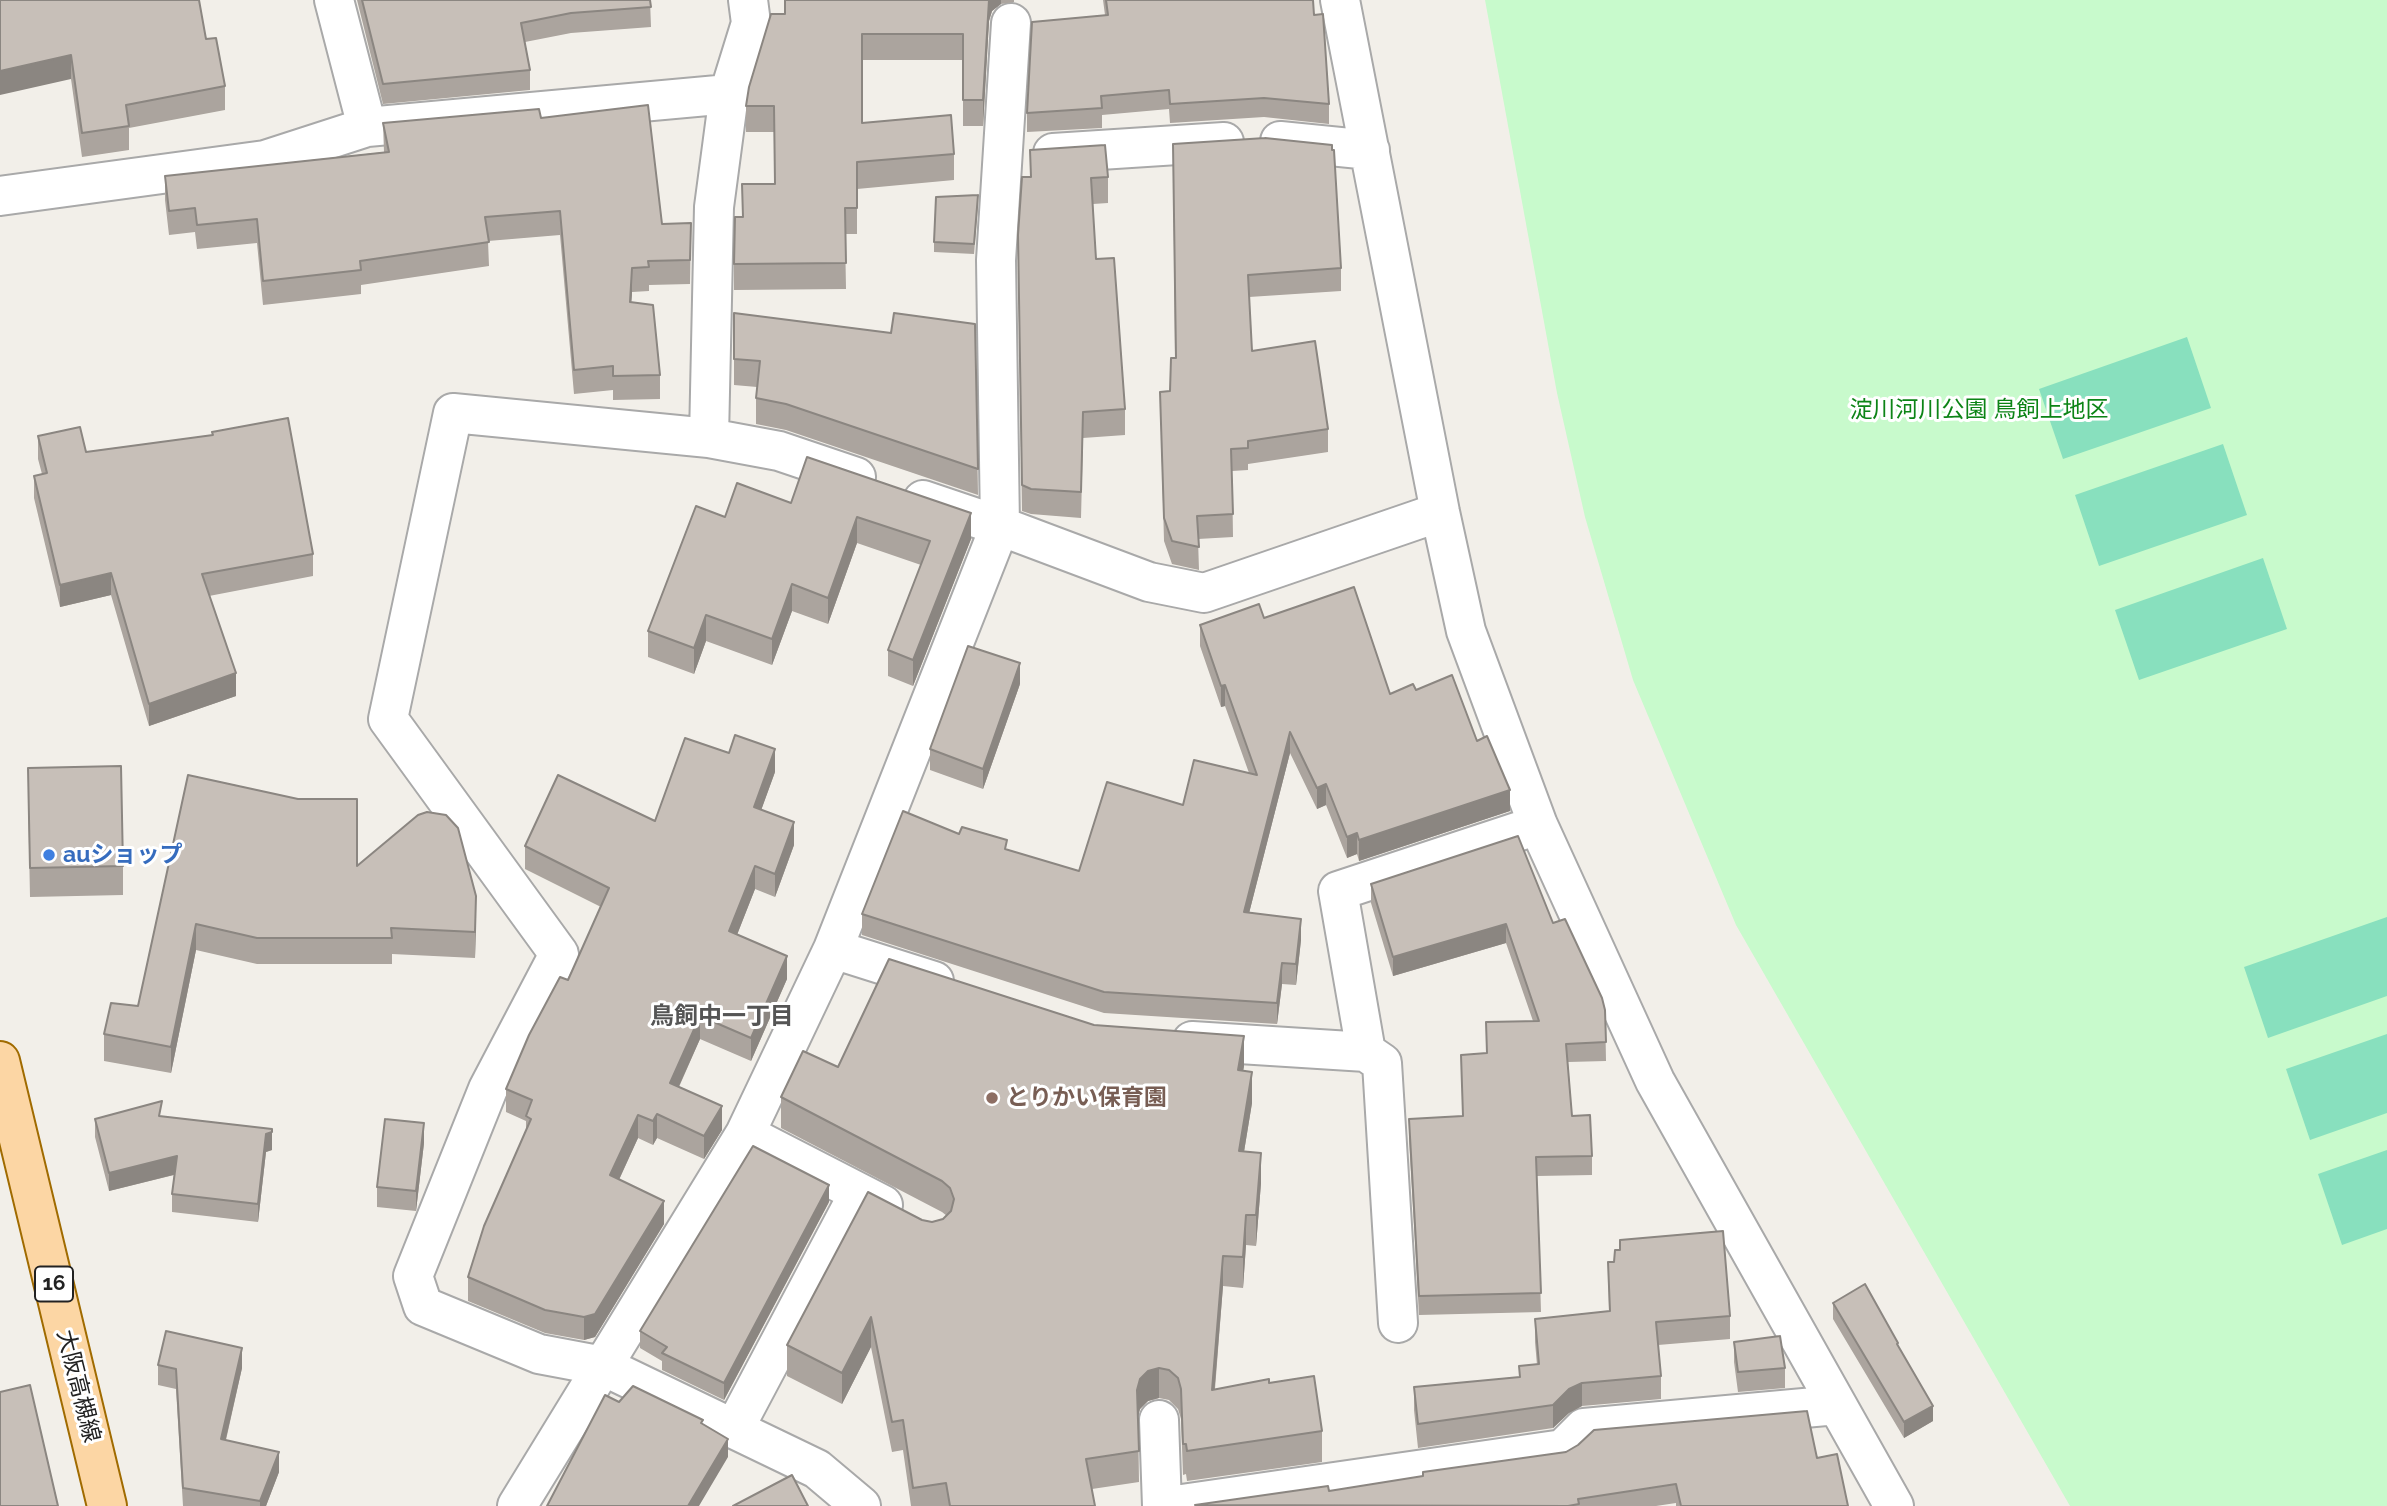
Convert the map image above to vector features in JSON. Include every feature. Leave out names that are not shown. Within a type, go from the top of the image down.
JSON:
[{"type":"main road","name":"大阪高槻線","points":[[0,1061],[107,1506]]},
{"type":"street","points":[[334,0],[367,127]]},
{"type":"street","points":[[709,438],[715,207],[729,94],[751,23],[748,0]]},
{"type":"street","points":[[1340,0],[1440,512],[1466,631],[1538,825],[1655,1081],[1894,1506]]},
{"type":"street","points":[[517,1506],[745,1134],[832,949],[1000,526],[996,260],[1011,23]]},
{"type":"street","points":[[0,196],[265,160],[367,127],[729,94]]},
{"type":"street","points":[[1002,156],[1265,139],[1370,150]]},
{"type":"street","points":[[862,1506],[817,1469],[603,1366],[539,1354],[423,1306],[413,1276],[488,1089],[559,954],[388,719],[453,414],[709,438],[779,451],[1000,526],[1149,582],[1204,593],[1440,512]]},
{"type":"street","points":[[1366,1052],[1338,891],[1538,825]]},
{"type":"street","points":[[832,949],[964,991]]},
{"type":"street","points":[[1153,1038],[1366,1052],[1382,1063],[1398,1323]]},
{"type":"street","points":[[745,1134],[908,1218]]},
{"type":"street","points":[[734,1429],[859,1193]]},
{"type":"street","points":[[1168,1506],[1563,1449],[1584,1428],[1837,1405]]},
{"type":"street","points":[[1159,1420],[1162,1506]]},
{"type":"green space","name":"淀川河川公園 鳥飼上地区","points":[[1485,0],[2387,0],[2387,1506],[2070,1506],[1736,925],[1633,680],[1585,517],[1557,393]]},
{"type":"green space","points":[[2187,337],[2211,408],[2063,459],[2039,389]]},
{"type":"green space","points":[[2223,444],[2247,515],[2099,566],[2075,495]]},
{"type":"green space","points":[[2263,558],[2287,629],[2139,680],[2115,610]]},
{"type":"green space","points":[[2387,917],[2387,996],[2268,1038],[2244,967]]},
{"type":"green space","points":[[2387,1034],[2387,1113],[2310,1140],[2286,1069]]},
{"type":"green space","points":[[2387,1150],[2387,1229],[2342,1245],[2318,1174]]},
{"type":"building","points":[[0,0],[199,0],[206,39],[216,38],[225,86],[126,105],[129,126],[82,133],[71,55],[0,71]]},
{"type":"building","points":[[362,0],[650,0],[651,7],[571,13],[521,23],[530,70],[383,84]]},
{"type":"building","points":[[785,0],[989,0],[983,100],[963,100],[963,34],[862,34],[862,123],[951,115],[954,154],[857,162],[857,208],[845,208],[846,263],[734,264],[735,217],[743,217],[742,184],[775,184],[774,106],[746,106],[771,14],[785,14]]},
{"type":"building","points":[[1106,0],[1313,0],[1314,15],[1323,14],[1329,104],[1264,98],[1170,104],[1169,90],[1101,96],[1102,108],[1027,113],[1032,22],[1108,15]]},
{"type":"building","points":[[648,105],[662,224],[691,223],[690,260],[648,261],[649,267],[632,268],[630,302],[653,305],[660,375],[613,376],[613,366],[574,370],[560,211],[485,217],[489,242],[360,261],[361,270],[263,281],[257,219],[197,225],[195,208],[169,211],[165,176],[389,152],[383,123],[539,109],[541,118]]},
{"type":"building","points":[[1265,138],[1332,145],[1334,150],[1341,268],[1248,275],[1252,351],[1315,341],[1328,429],[1248,441],[1248,448],[1231,449],[1233,514],[1197,516],[1199,547],[1172,541],[1164,518],[1160,392],[1170,391],[1171,358],[1176,358],[1173,144]]},
{"type":"building","points":[[1105,145],[1108,177],[1091,178],[1096,259],[1114,258],[1125,409],[1083,412],[1081,492],[1031,489],[1022,485],[1018,235],[1022,177],[1031,177],[1030,150]]},
{"type":"building","points":[[978,195],[974,244],[934,242],[936,197]]},
{"type":"building","points":[[734,313],[891,333],[894,313],[975,324],[978,469],[786,404],[756,398],[760,361],[734,359]]},
{"type":"building","points":[[288,418],[313,554],[202,574],[236,673],[149,704],[111,573],[60,585],[34,476],[47,473],[38,436],[80,427],[86,452],[213,435],[212,432]]},
{"type":"building","points":[[807,457],[971,513],[913,660],[888,650],[930,541],[857,517],[828,598],[792,584],[772,639],[706,615],[694,648],[648,631],[696,506],[725,517],[737,483],[791,503]]},
{"type":"building","points":[[1354,587],[1390,694],[1413,684],[1416,690],[1452,675],[1477,741],[1487,736],[1510,790],[1359,840],[1357,833],[1347,837],[1326,784],[1317,788],[1290,732],[1244,912],[1301,919],[1296,964],[1282,963],[1277,1003],[1104,992],[862,914],[903,811],[959,834],[962,827],[1007,840],[1005,849],[1079,871],[1107,782],[1183,805],[1194,760],[1257,775],[1200,625],[1259,604],[1264,618]]},
{"type":"building","points":[[968,646],[1020,663],[983,769],[930,749]]},
{"type":"building","points":[[735,735],[775,749],[754,807],[794,822],[775,874],[755,866],[729,931],[787,956],[751,1038],[700,1016],[670,1083],[722,1106],[704,1136],[657,1114],[653,1121],[638,1115],[610,1175],[664,1201],[595,1314],[584,1317],[545,1310],[468,1277],[484,1226],[531,1119],[526,1116],[532,1100],[506,1089],[529,1035],[560,977],[568,980],[609,888],[525,846],[558,775],[655,821],[685,738],[729,753]]},
{"type":"building","points":[[121,766],[123,866],[30,868],[28,768]]},
{"type":"building","points":[[188,775],[298,799],[357,799],[357,866],[418,815],[427,812],[446,815],[458,828],[476,896],[475,932],[391,928],[392,938],[257,938],[196,924],[171,1047],[104,1034],[111,1003],[138,1006]]},
{"type":"building","points":[[1518,836],[1553,923],[1565,919],[1605,1010],[1606,1042],[1566,1044],[1572,1116],[1590,1115],[1592,1156],[1536,1157],[1541,1293],[1419,1296],[1409,1119],[1463,1116],[1461,1055],[1487,1053],[1486,1022],[1539,1021],[1506,924],[1393,957],[1371,884]]},
{"type":"building","points":[[889,959],[1094,1025],[1244,1036],[1238,1070],[1252,1072],[1239,1151],[1261,1153],[1256,1215],[1246,1215],[1243,1257],[1223,1256],[1212,1390],[1269,1379],[1269,1383],[1314,1376],[1322,1431],[1187,1451],[1186,1444],[1183,1444],[1181,1389],[1178,1378],[1169,1370],[1159,1368],[1148,1371],[1140,1379],[1137,1390],[1139,1451],[1086,1459],[1095,1506],[950,1506],[946,1483],[913,1488],[903,1420],[892,1422],[871,1317],[842,1373],[787,1345],[868,1192],[922,1220],[932,1222],[943,1219],[951,1211],[954,1199],[950,1188],[942,1181],[781,1097],[803,1051],[838,1067]]},
{"type":"building","points":[[162,1101],[159,1116],[272,1129],[272,1132],[266,1134],[258,1204],[172,1194],[177,1156],[109,1173],[95,1119]]},
{"type":"building","points":[[385,1119],[424,1123],[416,1191],[377,1187]]},
{"type":"building","points":[[753,1146],[829,1185],[724,1383],[662,1353],[667,1347],[640,1331]]},
{"type":"building","points":[[1723,1231],[1730,1316],[1656,1322],[1661,1376],[1582,1383],[1569,1389],[1553,1405],[1418,1424],[1414,1387],[1520,1377],[1519,1366],[1539,1364],[1535,1319],[1610,1311],[1608,1262],[1614,1262],[1615,1250],[1620,1250],[1620,1240]]},
{"type":"building","points":[[1865,1284],[1933,1406],[1904,1422],[1833,1303]]},
{"type":"building","points":[[166,1331],[242,1348],[221,1439],[279,1452],[260,1501],[183,1488],[176,1369],[158,1365]]},
{"type":"building","points":[[1780,1336],[1785,1368],[1738,1372],[1734,1342]]},
{"type":"building","points":[[30,1385],[58,1506],[0,1506],[0,1392]]},
{"type":"building","points":[[633,1386],[703,1420],[701,1423],[728,1439],[688,1506],[547,1506],[605,1395],[619,1402]]},
{"type":"building","points":[[1807,1411],[1817,1458],[1837,1454],[1848,1506],[1681,1506],[1676,1484],[1578,1499],[1579,1504],[1568,1506],[1195,1505],[1328,1486],[1329,1491],[1423,1476],[1423,1472],[1566,1452],[1594,1430]]},
{"type":"building","points":[[792,1475],[808,1506],[733,1506]]},
{"type":"place","name":"auショップ","points":[[49,855]]},
{"type":"place","name":"とりかい保育園","points":[[992,1098]]},
{"type":"district","name":"鳥飼中一丁目","points":[[722,1017]]}]
